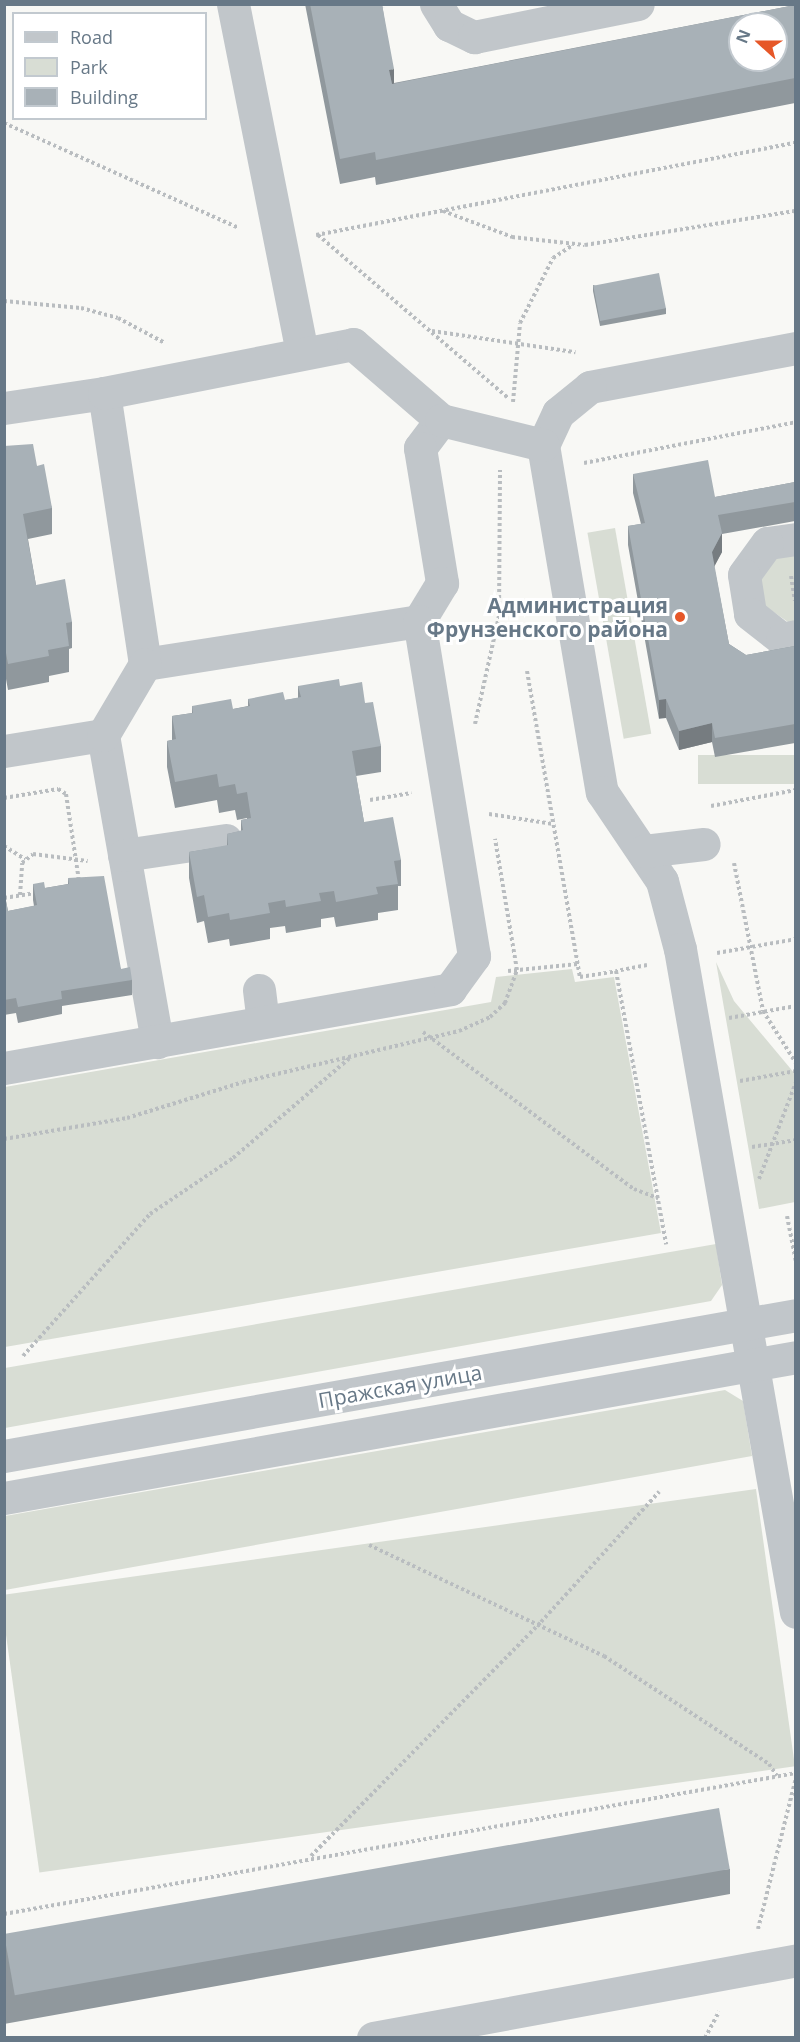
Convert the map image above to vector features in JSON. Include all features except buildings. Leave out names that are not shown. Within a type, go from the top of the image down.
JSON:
[{"type":"street","points":[[233,4],[274,197],[302,353]]},
{"type":"street","points":[[436,4],[449,25],[474,37],[638,4]]},
{"type":"street","points":[[4,408],[104,393],[353,344],[441,420],[509,435],[547,449]]},
{"type":"street","points":[[794,355],[590,387],[558,413],[547,449],[602,792],[644,851],[670,902],[749,1324],[795,1612]]},
{"type":"street","points":[[104,393],[145,664],[103,735],[157,1042]]},
{"type":"street","points":[[4,1068],[450,989],[474,956],[419,621],[442,583],[420,448],[441,420]]},
{"type":"street","points":[[795,538],[767,543],[744,575],[750,614],[782,639],[795,636]]},
{"type":"street","points":[[145,664],[419,621]]},
{"type":"street","points":[[4,751],[103,735]]},
{"type":"street","points":[[124,855],[226,840]]},
{"type":"street","points":[[644,851],[704,844]]},
{"type":"street","points":[[259,990],[263,1022]]},
{"type":"street","name":"Пражская улица","points":[[4,1456],[795,1315]]},
{"type":"street","name":"Пражская улица","points":[[4,1498],[795,1357]]},
{"type":"street","points":[[373,2037],[458,2030],[795,1960]]},
{"type":"path","points":[[4,123],[231,226],[282,241],[795,143]]},
{"type":"path","points":[[274,197],[513,402],[547,449],[795,422]]},
{"type":"path","points":[[442,210],[512,237],[573,244],[732,225],[795,210]]},
{"type":"path","points":[[474,731],[499,616],[498,484],[509,435],[517,340],[542,275],[553,258],[573,244]]},
{"type":"path","points":[[4,301],[81,308],[118,318],[220,369]]},
{"type":"path","points":[[431,331],[517,340],[567,350]]},
{"type":"path","points":[[527,672],[580,977],[795,939]]},
{"type":"path","points":[[4,798],[58,789],[66,794],[78,863],[76,886]]},
{"type":"path","points":[[708,807],[795,790]]},
{"type":"path","points":[[370,800],[414,793]]},
{"type":"path","points":[[483,803],[492,825]]},
{"type":"path","points":[[4,1139],[127,1118],[243,1082],[432,1039],[490,1017],[516,983],[512,928],[494,835]]},
{"type":"path","points":[[4,846],[25,859]]},
{"type":"path","points":[[25,859],[40,853],[78,863],[85,862]]},
{"type":"path","points":[[20,895],[25,859]]},
{"type":"path","points":[[735,864],[747,947],[763,1011],[795,1063]]},
{"type":"path","points":[[4,898],[42,892]]},
{"type":"path","points":[[616,971],[666,1244]]},
{"type":"path","points":[[719,1019],[795,1006]]},
{"type":"path","points":[[417,1027],[634,1189],[658,1198]]},
{"type":"path","points":[[23,1356],[150,1214],[233,1158],[351,1057]]},
{"type":"path","points":[[730,1083],[795,1071]]},
{"type":"path","points":[[757,1185],[770,1144],[795,1082]]},
{"type":"path","points":[[741,1149],[795,1140]]},
{"type":"path","points":[[787,1216],[795,1262]]},
{"type":"path","points":[[310,1857],[541,1622],[659,1492]]},
{"type":"path","points":[[369,1545],[541,1622],[681,1704],[769,1764],[777,1776]]},
{"type":"path","points":[[4,1914],[310,1857],[795,1773]]},
{"type":"path","points":[[705,2037],[740,1970],[773,1884],[795,1778]]},
{"type":"green space","points":[[615,528],[651,734],[624,739],[587,533]]},
{"type":"green space","points":[[795,550],[795,621],[788,622],[765,606],[759,576],[776,553]]},
{"type":"green space","points":[[698,755],[795,755],[795,784],[698,784]]},
{"type":"green space","points":[[716,962],[734,1001],[795,1074],[795,1202],[759,1209]]},
{"type":"green space","points":[[572,969],[575,982],[614,977],[661,1233],[5,1347],[5,1087],[491,1002],[496,977]]},
{"type":"green space","points":[[716,1244],[722,1285],[711,1301],[5,1428],[5,1368]]},
{"type":"green space","points":[[725,1390],[743,1401],[752,1456],[5,1590],[5,1516]]},
{"type":"green space","points":[[756,1489],[795,1766],[39,1872],[4,1621],[4,1595]]},
{"type":"place","name":"Администрация Фрунзенского района","points":[[680,617]]}]
